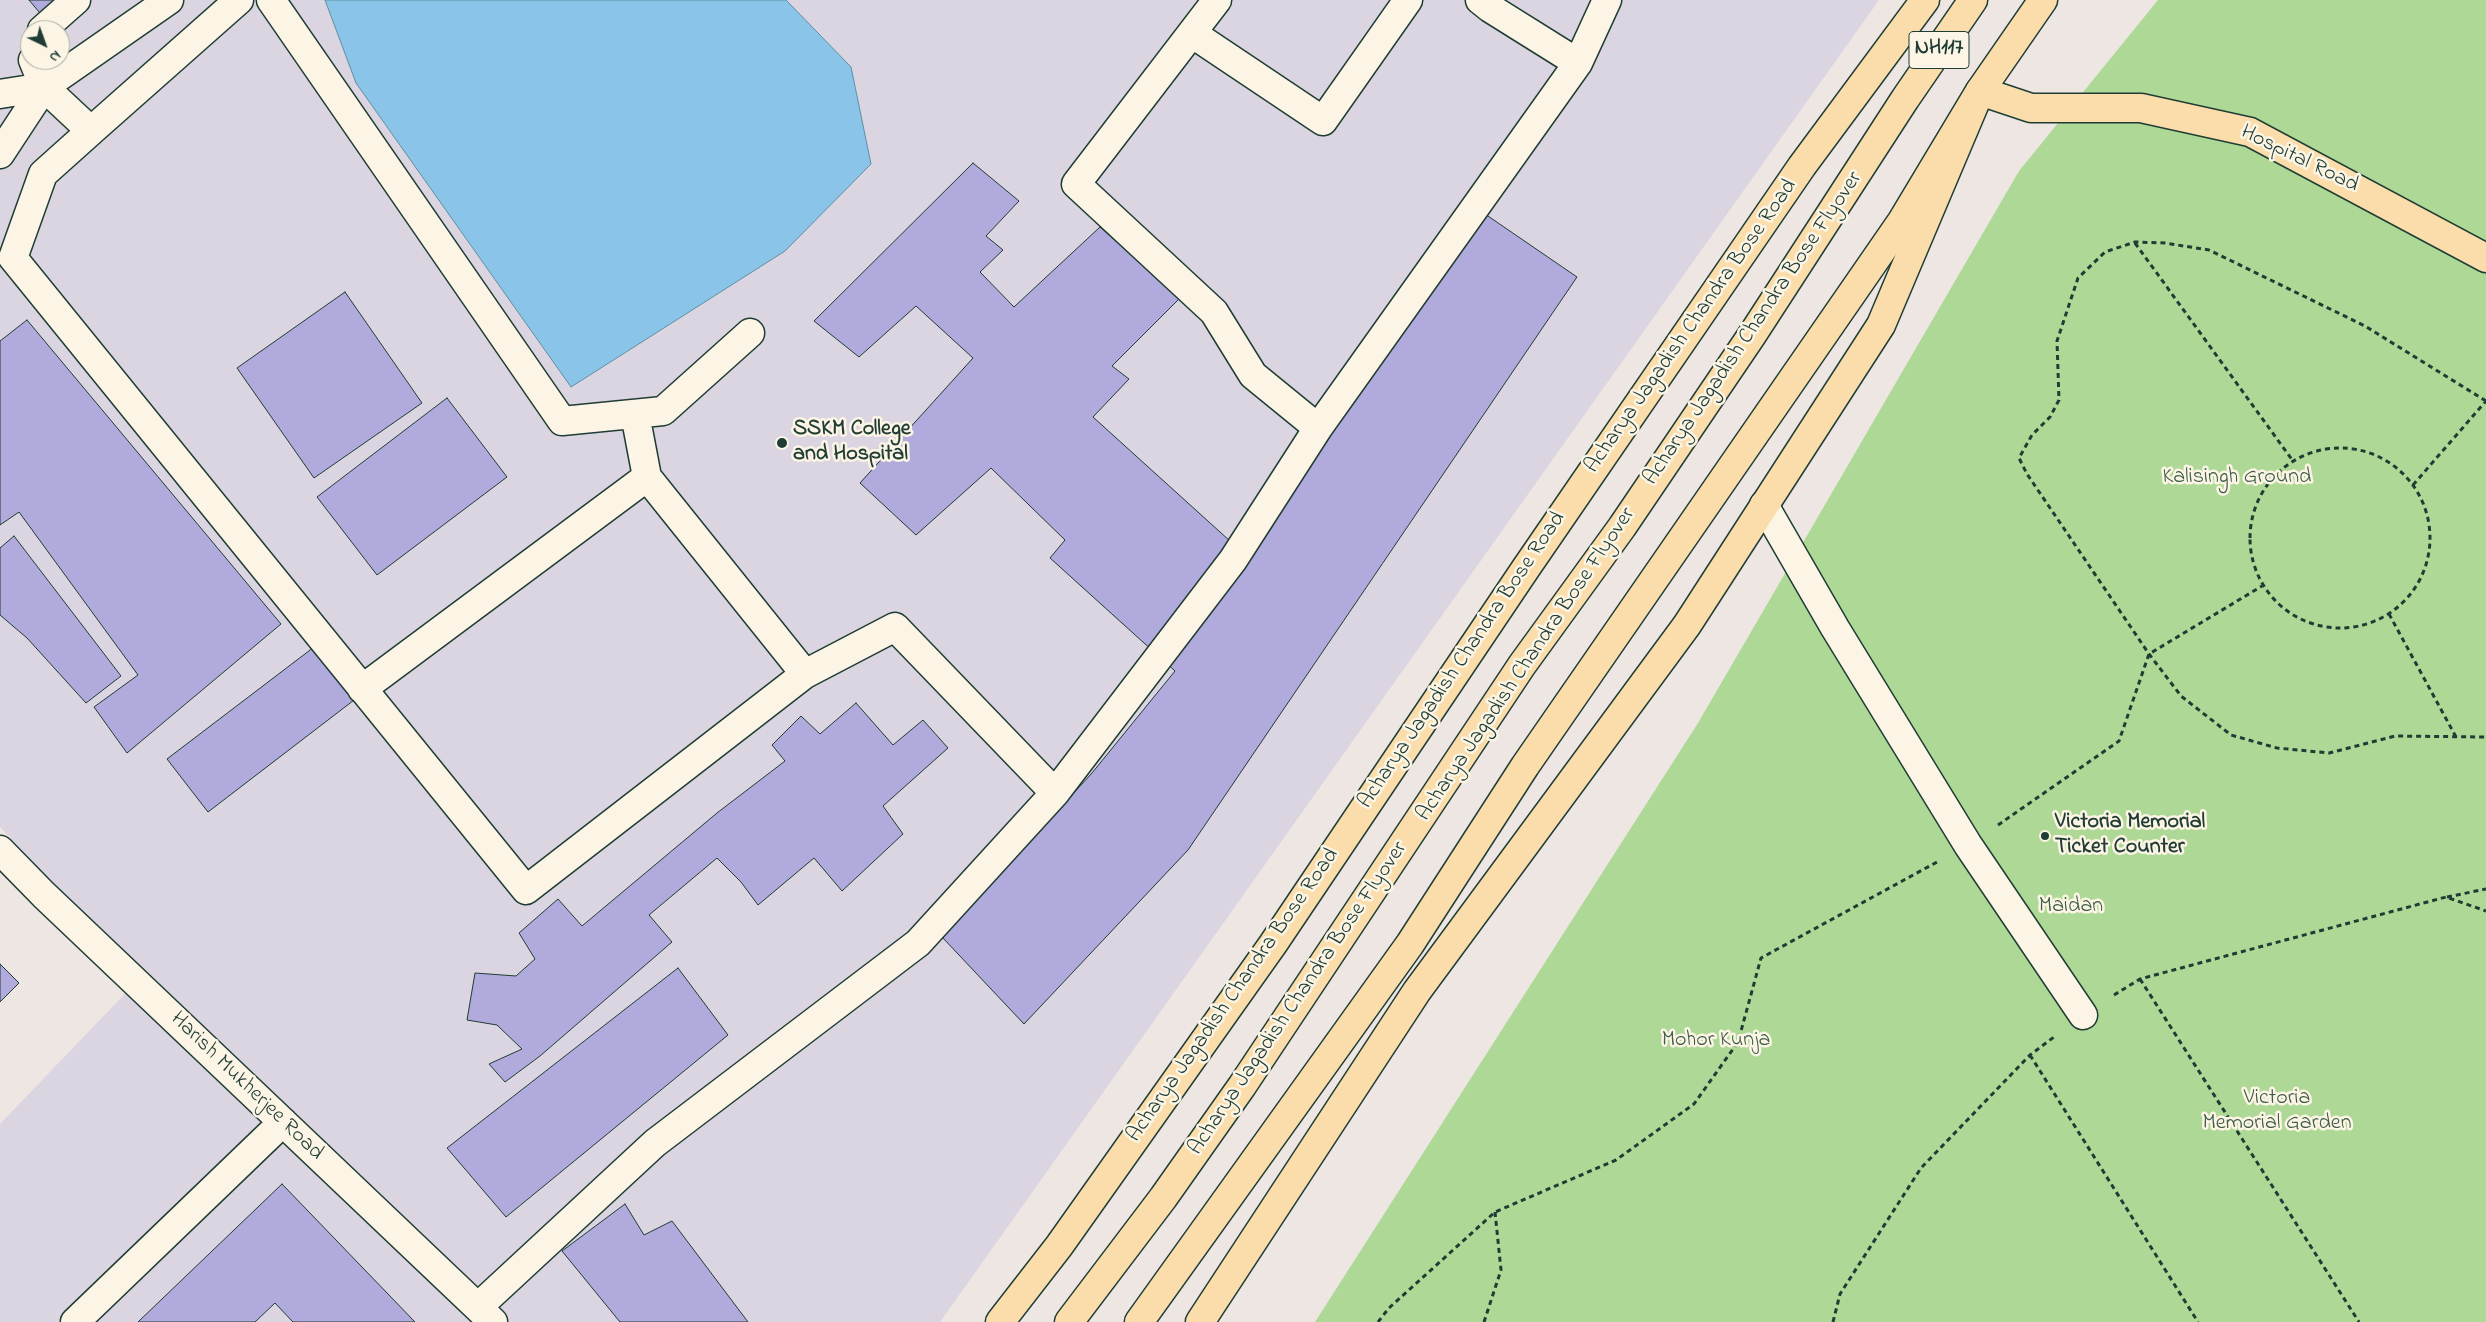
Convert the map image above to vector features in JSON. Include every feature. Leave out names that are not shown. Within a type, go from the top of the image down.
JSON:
[{"type":"main road","name":"Acharya Jagadish Chandra Bose Road","points":[[1000,1322],[1059,1246],[1262,960],[1526,568],[1791,182],[1925,0]]},
{"type":"main road","points":[[1139,1322],[1410,944],[1525,766],[1902,220],[1980,91],[2042,0]]},
{"type":"main road","name":"Acharya Jagadish Chandra Bose Flyover","points":[[1069,1322],[1163,1198],[1242,1086],[1522,665],[1622,527],[1752,335],[1905,99],[1964,4]]},
{"type":"main road","points":[[1200,1322],[1417,991],[1686,625],[1882,325],[1980,91]]},
{"type":"main road","name":"Hospital Road","points":[[1980,91],[2031,108],[2140,108],[2250,132],[2486,258]]},
{"type":"street","points":[[53,20],[76,0]]},
{"type":"street","points":[[0,154],[44,87],[169,0]]},
{"type":"street","points":[[239,0],[43,174],[6,263],[362,689],[526,890],[805,674],[895,627],[1056,793]]},
{"type":"street","points":[[271,0],[562,422],[663,411],[750,333]]},
{"type":"street","points":[[1217,0],[1193,34],[1076,184],[1214,312],[1253,375],[1318,428]]},
{"type":"street","points":[[1193,34],[1322,121],[1408,0]]},
{"type":"street","points":[[1480,0],[1578,63]]},
{"type":"street","points":[[485,1315],[655,1142],[918,943],[1056,793],[1233,560],[1318,428],[1578,63],[1607,0]]},
{"type":"street","points":[[38,70],[44,87],[91,130]]},
{"type":"street","points":[[0,94],[44,87]]},
{"type":"street","points":[[635,414],[647,477],[805,674]]},
{"type":"street","points":[[362,689],[647,477]]},
{"type":"street","points":[[1764,505],[1835,628],[1968,845],[2083,1014]]},
{"type":"street","name":"Harish Mukherjee Road","points":[[0,850],[52,902],[485,1315]]},
{"type":"street","points":[[75,1322],[283,1122]]},
{"type":"path","points":[[2135,242],[2293,461]]},
{"type":"path","points":[[2413,485],[2486,401],[2366,326],[2209,250],[2165,242],[2135,242],[2105,252],[2078,278],[2057,341],[2059,400],[2050,417],[2032,435],[2019,458],[2026,474],[2149,654],[2181,696],[2231,735],[2277,748],[2329,754],[2395,736],[2486,737]]},
{"type":"path","points":[[2348,448],[2374,455],[2394,466],[2413,485],[2425,507],[2430,528],[2427,560],[2414,590],[2389,614],[2373,622],[2354,627],[2328,628],[2306,622],[2283,609],[2262,586],[2255,572],[2250,547],[2250,529],[2257,503],[2270,481],[2293,461],[2324,449],[2348,448]]},
{"type":"path","points":[[1378,1322],[1389,1308],[1495,1212],[1616,1160],[1694,1104],[1738,1042],[1761,958],[1852,906],[1968,845],[2119,741],[2149,654],[2262,586]]},
{"type":"path","points":[[2389,614],[2456,737]]},
{"type":"path","points":[[1833,1322],[1840,1294],[1921,1168],[2030,1055],[2083,1014],[2140,978],[2446,897],[2486,889]]},
{"type":"path","points":[[2446,897],[2486,911]]},
{"type":"path","points":[[2140,978],[2359,1322]]},
{"type":"path","points":[[2030,1055],[2198,1322]]},
{"type":"path","points":[[1484,1322],[1501,1270],[1495,1212]]},
{"type":"shaded area","name":"SSKM College and Hospital","points":[[0,0],[1879,0],[940,1322],[0,1322],[0,1124],[142,976],[0,827]]},
{"type":"green space","name":"Maidan","points":[[2158,0],[2486,0],[2486,1322],[1315,1322],[1698,723],[2019,171]]},
{"type":"water","points":[[325,0],[786,0],[851,67],[871,164],[785,251],[571,387],[356,83]]},
{"type":"building","points":[[29,0],[67,0],[45,19]]},
{"type":"building","points":[[973,163],[1019,201],[986,236],[1003,250],[980,272],[1014,307],[1100,227],[1180,298],[1112,366],[1129,379],[1093,417],[1241,551],[1485,214],[1577,277],[1188,850],[1024,1024],[942,937],[1092,773],[1175,671],[1050,558],[1065,540],[991,468],[916,535],[860,483],[973,358],[916,306],[859,357],[814,321]]},
{"type":"building","points":[[345,292],[422,403],[314,478],[237,368]]},
{"type":"building","points":[[27,320],[281,624],[127,753],[94,707],[138,675],[19,512],[0,525],[0,341]]},
{"type":"building","points":[[447,398],[507,477],[377,575],[317,497]]},
{"type":"building","points":[[14,536],[121,676],[86,703],[27,638],[0,615],[0,548]]},
{"type":"building","points":[[318,644],[358,697],[208,812],[167,759]]},
{"type":"building","points":[[856,703],[893,745],[923,720],[948,748],[883,806],[903,834],[842,891],[814,858],[758,905],[741,882],[717,858],[649,915],[672,942],[540,1056],[505,1082],[489,1064],[522,1049],[497,1025],[467,1020],[475,973],[516,976],[535,959],[519,933],[558,899],[582,926],[717,813],[785,761],[772,745],[801,716],[820,734]]},
{"type":"building","points":[[0,964],[19,983],[0,1002]]},
{"type":"building","points":[[678,968],[728,1035],[506,1217],[447,1148]]},
{"type":"building","points":[[282,1184],[415,1322],[293,1322],[275,1303],[255,1322],[138,1322]]},
{"type":"building","points":[[625,1204],[644,1235],[672,1221],[748,1322],[620,1322],[562,1251]]},
{"type":"place","name":"SSKM College and Hospital","points":[[782,443]]},
{"type":"place","name":"Victoria Memorial Ticket Counter","points":[[2045,836]]},
{"type":"park label","name":"Kalisingh Ground","points":[[2237,478]]},
{"type":"park label","name":"Mohor Kunja","points":[[1716,1041]]},
{"type":"park label","name":"Victoria Memorial Garden","points":[[2277,1112]]}]
